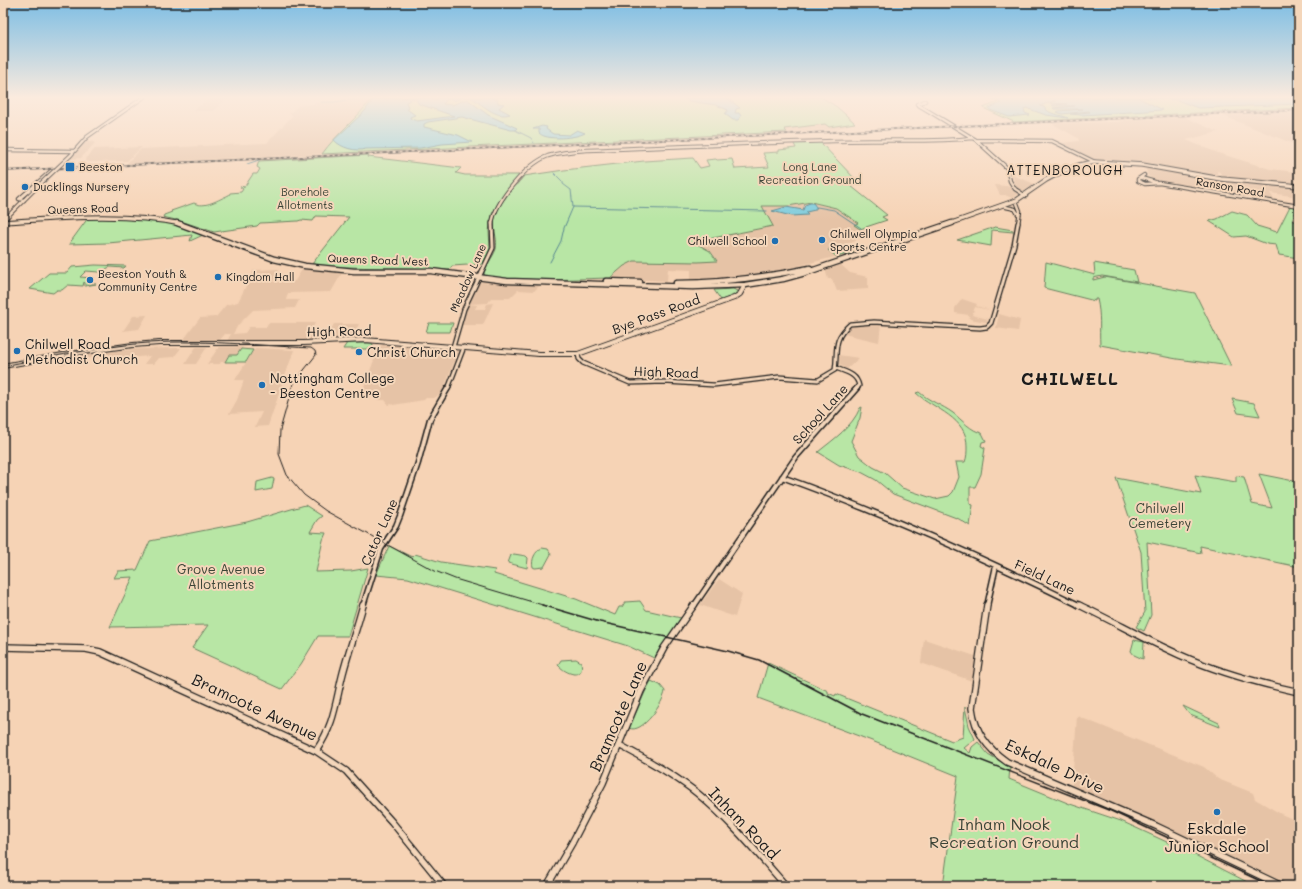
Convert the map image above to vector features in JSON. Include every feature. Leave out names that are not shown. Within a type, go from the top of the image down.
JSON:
[{"type":"main road","points":[[982,213],[1006,207],[1015,203],[1046,180],[1079,165],[1095,162],[1142,165],[1221,179],[1299,185]]},
{"type":"main road","points":[[732,286],[783,279],[1015,203]]},
{"type":"main road","name":"Queens Road","points":[[4,222],[100,216],[140,217]]},
{"type":"main road","name":"Queens Road West","points":[[140,217],[183,224],[274,259],[305,266],[354,271],[431,271],[507,281],[693,287],[732,286]]},
{"type":"main road","name":"Queens Road West","points":[[550,282],[619,281],[679,283],[734,281],[771,276],[832,263]]},
{"type":"main road","points":[[732,286],[737,288],[740,293],[745,285]]},
{"type":"main road","name":"Bye Pass Road","points":[[578,354],[734,298],[740,293]]},
{"type":"main road","name":"High Road","points":[[3,366],[54,356],[127,346],[163,344],[238,344],[258,347],[267,344],[360,340],[539,354],[578,354]]},
{"type":"street","points":[[4,222],[86,138]]},
{"type":"street","name":"Meadow Lane","points":[[453,347],[461,316],[478,277],[493,248],[492,223],[496,210],[509,191],[539,162],[556,154],[604,150],[769,142],[890,139],[949,141],[974,139]]},
{"type":"street","points":[[974,139],[1052,141],[1095,162]]},
{"type":"street","points":[[974,139],[1008,170],[1017,192],[1025,196]]},
{"type":"street","points":[[3,150],[74,151]]},
{"type":"street","points":[[1142,165],[1144,175],[1150,181]]},
{"type":"street","points":[[24,200],[19,199],[51,171]]},
{"type":"street","points":[[1141,178],[1144,175]]},
{"type":"street","name":"Ranson Road","points":[[1150,181],[1145,184],[1137,180],[1141,178],[1159,183],[1299,206]]},
{"type":"street","points":[[836,368],[836,352],[840,335],[850,324],[871,322],[980,328],[987,327],[991,323],[1012,253],[1018,214],[1015,203]]},
{"type":"street","points":[[1006,207],[1015,209],[1018,214]]},
{"type":"street","name":"Cator Lane","points":[[316,751],[325,738],[332,723],[343,673],[379,552],[396,526],[418,464],[432,412],[446,394],[464,347]]},
{"type":"street","name":"High Road","points":[[578,354],[584,363],[630,383],[665,382],[714,385],[783,377],[815,380],[827,376],[836,368]]},
{"type":"street","name":"School Lane","points":[[778,484],[803,448],[860,386],[858,379],[854,376],[836,368]]},
{"type":"street","name":"Field Lane","points":[[782,477],[889,518],[1092,611],[1157,645],[1189,659],[1230,674],[1299,692]]},
{"type":"street","name":"Bramcote Lane","points":[[547,886],[587,816],[603,783],[641,691],[662,652],[778,484]]},
{"type":"street","name":"Eskdale Drive","points":[[996,566],[990,588],[972,708],[974,724],[987,746],[1007,762],[1156,826],[1282,886]]},
{"type":"street","name":"Bramcote Avenue","points":[[3,647],[82,648],[100,652],[316,751],[346,771],[392,822],[444,886]]},
{"type":"street","name":"Inham Road","points":[[619,745],[670,775],[707,802],[722,816],[786,886]]},
{"type":"shaded area","points":[[271,138],[335,138],[322,154],[126,164],[141,149],[267,143]]},
{"type":"shaded area","points":[[1078,138],[1192,138],[1186,140],[1218,153],[1270,169],[1296,172],[1299,174],[1299,183],[1240,180],[1222,177],[1220,172],[1217,171],[1218,177],[1143,163],[1094,160],[1062,143],[1079,141]]},
{"type":"shaded area","points":[[1280,138],[1299,138],[1299,146]]},
{"type":"shaded area","points":[[91,141],[95,143],[81,158],[70,159],[84,143]]},
{"type":"shaded area","points":[[142,147],[127,161],[86,161],[87,157],[95,149]]},
{"type":"shaded area","points":[[1150,168],[1221,181],[1299,188],[1299,204],[1292,196],[1270,193],[1276,202],[1157,181],[1148,176],[1146,169]]},
{"type":"shaded area","points":[[1012,175],[1035,184],[1012,198],[1005,195],[1000,195],[995,185],[1016,187]]},
{"type":"shaded area","name":"Chilwell School","points":[[811,202],[836,208],[859,223],[854,225],[860,229],[853,231],[856,241],[845,244],[855,252],[765,274],[733,279],[691,281],[691,270],[668,269],[667,281],[610,278],[624,266],[634,261],[716,261],[710,251],[693,242],[773,226],[762,206],[788,206]]},
{"type":"shaded area","points":[[839,263],[850,273],[868,277],[868,289],[837,291],[832,279],[828,279],[825,269]]},
{"type":"shaded area","points":[[303,268],[342,273],[331,292],[288,293],[286,300],[299,300],[295,308],[253,310],[238,325],[233,334],[245,333],[249,327],[266,327],[268,323],[315,323],[310,333],[329,333],[334,324],[359,324],[352,338],[295,342],[227,341],[231,334],[225,334],[219,341],[181,343],[200,318],[216,317],[226,305],[238,302],[254,270],[279,269],[273,282],[295,281]]},
{"type":"shaded area","points":[[482,282],[540,285],[534,291],[518,290],[510,298],[491,298],[488,303],[468,304],[478,284]]},
{"type":"shaded area","points":[[962,299],[977,304],[976,306],[990,310],[975,307],[972,315],[988,319],[986,322],[970,319],[969,315],[955,313],[955,308]]},
{"type":"shaded area","points":[[493,303],[483,325],[461,325],[468,304],[477,305],[475,309],[485,309],[487,304]]},
{"type":"shaded area","points":[[999,314],[1020,320],[1018,331],[996,328]]},
{"type":"shaded area","points":[[147,315],[139,329],[123,331],[133,316]]},
{"type":"shaded area","points":[[868,324],[881,324],[879,342],[844,334],[850,327]]},
{"type":"shaded area","points":[[383,345],[456,350],[458,352],[442,393],[434,398],[426,398],[424,400],[389,405],[385,400],[378,400],[376,397],[377,393],[362,392],[379,347]]},
{"type":"shaded area","points":[[196,347],[207,347],[196,364],[185,364]]},
{"type":"shaded area","points":[[219,347],[243,347],[238,355],[229,356],[225,362],[221,362],[220,364],[207,364]]},
{"type":"shaded area","points":[[181,348],[174,357],[159,358],[154,364],[144,364],[150,356],[99,360],[100,357],[59,365],[62,358],[86,354],[137,349]]},
{"type":"shaded area","name":"Nottingham College - Beeston Centre","points":[[255,348],[294,350],[268,426],[255,427],[262,412],[229,414],[237,400],[244,380],[235,380]]},
{"type":"shaded area","points":[[838,355],[859,358],[847,369],[840,365]]},
{"type":"shaded area","points":[[719,579],[742,594],[735,617],[700,605]]},
{"type":"shaded area","points":[[924,639],[975,656],[972,681],[921,663]]},
{"type":"shaded area","name":"Eskdale Junior School","points":[[1077,716],[1204,767],[1218,779],[1253,793],[1255,799],[1281,814],[1299,822],[1299,886],[1292,886],[1072,785]]},
{"type":"green space","points":[[335,138],[650,138],[322,154]]},
{"type":"green space","name":"Long Lane Recreation Ground","points":[[793,142],[820,142],[855,179],[846,182],[887,215],[882,217],[887,220],[860,229],[854,225],[858,223],[836,208],[811,202],[788,206],[762,206],[773,226],[693,242],[710,251],[717,261],[634,261],[624,266],[610,278],[544,280],[499,278],[486,276],[484,274],[496,249],[497,242],[494,224],[495,217],[505,198],[524,176],[644,161],[693,158],[700,168],[709,166],[706,160],[716,159],[732,159],[735,169],[769,167],[763,153],[779,152],[779,150],[796,148]]},
{"type":"green space","name":"Borehole Allotments","points":[[369,155],[368,157],[461,168],[456,173],[465,175],[520,175],[500,200],[492,214],[489,231],[490,249],[483,264],[452,266],[449,270],[346,267],[312,264],[349,217],[316,216],[313,221],[301,220],[260,223],[257,226],[214,232],[163,217],[164,215],[172,212],[171,211],[194,203],[203,205],[216,201],[229,195],[230,193],[241,192],[243,189],[240,187],[245,186],[253,174],[257,174],[260,169],[257,167],[259,161]]},
{"type":"green space","points":[[1290,206],[1296,206],[1292,220],[1299,223],[1299,258],[1279,255],[1276,245],[1267,244],[1246,236],[1234,237],[1209,221],[1217,219],[1232,211],[1247,215],[1257,226],[1277,232]]},
{"type":"green space","points":[[126,217],[178,224],[203,235],[190,241],[192,235],[108,243],[69,244],[88,218]]},
{"type":"green space","points":[[995,227],[1013,230],[1013,232],[992,230],[991,246],[957,240]]},
{"type":"green space","points":[[845,245],[854,252],[837,257],[828,250]]},
{"type":"green space","points":[[1046,262],[1095,275],[1094,263],[1134,270],[1137,282],[1102,276],[1093,278],[1093,280],[1105,277],[1195,293],[1231,366],[1177,359],[1100,345],[1097,299],[1095,299],[1095,301],[1044,288]]},
{"type":"green space","points":[[95,265],[126,266],[124,268],[110,267],[99,272],[86,271],[80,277],[91,278],[87,281],[89,284],[96,284],[85,286],[84,282],[83,286],[68,285],[62,290],[57,290],[53,293],[30,289],[49,273],[67,273],[72,267]]},
{"type":"green space","points":[[733,289],[737,291],[735,295],[721,300],[714,290]]},
{"type":"green space","points":[[429,323],[453,323],[450,332],[426,332]]},
{"type":"green space","points":[[347,343],[373,344],[372,348],[368,349],[343,349]]},
{"type":"green space","points":[[241,349],[253,350],[246,362],[225,362],[229,355],[237,355]]},
{"type":"green space","points":[[919,392],[953,413],[970,428],[982,433],[986,441],[982,442],[981,446],[985,448],[981,474],[975,487],[970,487],[970,504],[973,505],[970,526],[959,519],[893,494],[876,480],[861,472],[839,465],[818,452],[847,427],[862,407],[860,418],[851,441],[859,456],[873,467],[885,473],[902,488],[935,499],[949,496],[953,492],[959,477],[956,462],[965,462],[966,460],[966,437],[956,421],[916,393]]},
{"type":"green space","points":[[1232,399],[1254,403],[1260,416],[1238,413]]},
{"type":"green space","name":"Chilwell Cemetery","points":[[1259,474],[1299,482],[1299,567],[1200,546],[1201,553],[1147,542],[1151,615],[1144,631],[1136,627],[1145,612],[1141,552],[1116,478],[1201,494],[1195,475],[1236,482],[1236,476],[1244,477],[1252,504],[1272,508]]},
{"type":"green space","points":[[272,478],[274,479],[272,489],[256,492],[257,482]]},
{"type":"green space","name":"Grove Avenue Allotments","points":[[305,505],[322,516],[317,520],[310,532],[326,533],[316,572],[351,571],[368,568],[348,636],[318,636],[301,664],[282,689],[192,648],[208,625],[110,627],[133,577],[114,578],[118,571],[137,570],[150,541],[247,522]]},
{"type":"green space","points":[[389,546],[412,557],[415,554],[441,562],[495,570],[494,574],[576,599],[615,615],[619,607],[622,607],[625,602],[640,601],[646,610],[681,618],[654,658],[628,646],[408,578],[376,575]]},
{"type":"green space","points":[[542,548],[548,549],[551,554],[544,567],[535,568],[533,567],[533,559],[537,551]]},
{"type":"green space","points":[[511,555],[526,556],[528,558],[527,568],[508,563]]},
{"type":"green space","points":[[1134,640],[1144,642],[1143,659],[1134,655],[1131,651]]},
{"type":"green space","points":[[576,659],[581,662],[580,672],[578,674],[570,673],[558,665],[561,660]]},
{"type":"green space","name":"Inham Nook Recreation Ground","points":[[768,663],[828,691],[828,693],[835,696],[836,694],[952,741],[963,737],[965,707],[969,726],[975,739],[964,748],[970,753],[972,747],[978,742],[988,754],[1010,767],[1009,779],[1070,804],[1121,821],[1193,854],[1255,886],[943,886],[958,776],[872,741],[758,698]]},
{"type":"green space","points":[[651,681],[660,685],[665,691],[664,696],[657,709],[646,722],[640,727],[634,729],[629,728],[646,690]]},
{"type":"green space","points":[[1183,706],[1219,723],[1220,727],[1190,715]]},
{"type":"water","points":[[336,138],[465,138],[472,142],[442,144],[420,148],[353,150],[337,143],[334,140]]},
{"type":"water","points":[[813,203],[817,208],[806,212],[808,215],[791,216],[772,211],[786,207],[803,210],[805,205]]},
{"type":"waterway","points":[[531,138],[534,143]]},
{"type":"waterway","points":[[247,164],[259,160]]},
{"type":"waterway","points":[[554,173],[563,182],[563,184],[571,190],[573,207]]},
{"type":"waterway","points":[[550,262],[561,241],[564,228],[573,207]]},
{"type":"waterway","points":[[573,207],[767,211]]},
{"type":"waterway","points":[[817,207],[834,210],[861,228]]},
{"type":"tram line","points":[[3,366],[95,349],[149,343],[195,342],[311,348],[315,351],[316,355],[293,384],[280,430],[279,454],[287,475],[304,495],[326,511],[435,571],[455,579],[546,606]]},
{"type":"tram line","points":[[542,605],[600,622],[728,651],[759,660],[862,714],[1111,811],[1271,886]]},
{"type":"railway","points":[[3,171],[694,138]]},
{"type":"place","name":"Beeston","points":[[70,167]]},
{"type":"place","name":"Ducklings Nursery","points":[[25,187]]},
{"type":"place","name":"Chilwell Olympia Sports Centre","points":[[822,240]]},
{"type":"place","name":"Chilwell School","points":[[775,241]]},
{"type":"place","name":"Kingdom Hall","points":[[218,277]]},
{"type":"place","name":"Beeston Youth & Community Centre","points":[[90,280]]},
{"type":"place","name":"Chilwell Road Methodist Church","points":[[17,351]]},
{"type":"place","name":"Christ Church","points":[[359,352]]},
{"type":"place","name":"Nottingham College - Beeston Centre","points":[[262,385]]},
{"type":"place","name":"Eskdale Junior School","points":[[1217,812]]},
{"type":"district","name":"ATTENBOROUGH","points":[[1065,170]]},
{"type":"district","name":"CHILWELL","points":[[1070,379]]}]
